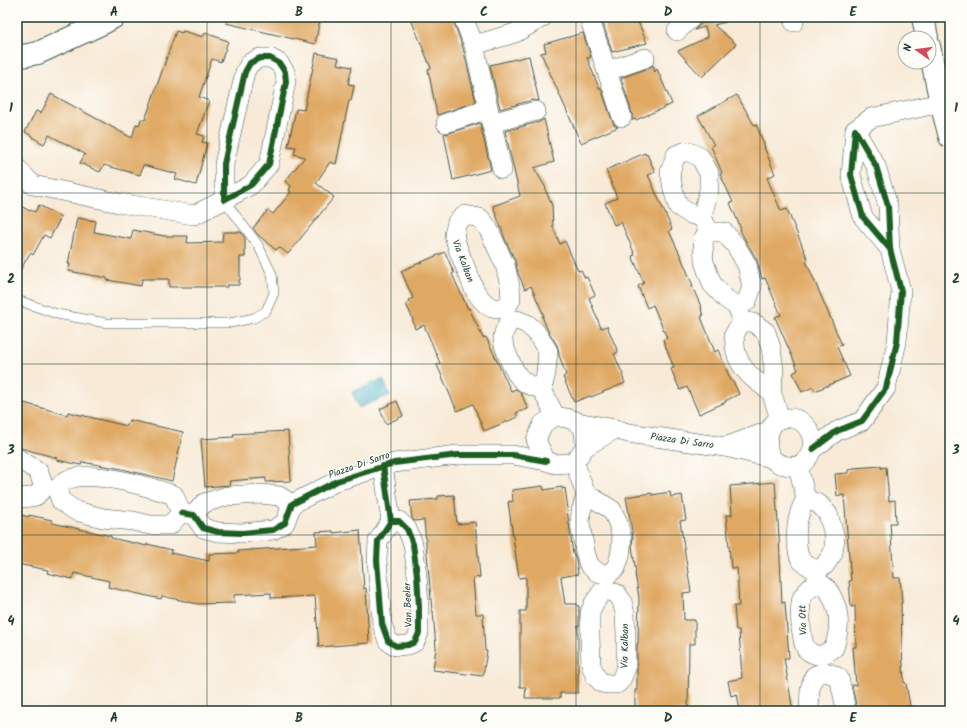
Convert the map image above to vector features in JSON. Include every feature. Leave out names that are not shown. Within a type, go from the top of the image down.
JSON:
[{"type":"main road","points":[[17,57],[38,53],[114,17]]},
{"type":"main road","points":[[923,17],[925,30]]},
{"type":"main road","points":[[934,70],[950,137]]},
{"type":"street","points":[[463,17],[474,45],[502,169]]},
{"type":"street","points":[[474,45],[515,33],[543,17]]},
{"type":"street","points":[[589,17],[622,117]]},
{"type":"street","points":[[677,31],[692,17]]},
{"type":"street","points":[[17,168],[33,185],[119,203],[194,215],[224,200],[251,185],[269,164],[286,82],[285,72],[280,63],[270,58],[260,58],[250,63],[245,72],[224,164],[224,200]]},
{"type":"street","points":[[607,71],[645,58]]},
{"type":"street","points":[[890,249],[863,217],[851,175],[855,130],[871,118],[941,103]]},
{"type":"street","points":[[446,123],[536,111]]},
{"type":"street","points":[[813,449],[837,431],[862,421],[886,388],[898,342],[902,291],[890,249],[888,206],[876,166],[855,130]]},
{"type":"street","points":[[771,391],[748,374],[740,362],[735,349],[734,336],[740,314],[747,302],[752,287],[748,265],[736,246],[724,232],[705,225],[703,239],[704,262],[712,284],[740,314],[766,332],[771,348],[774,370],[771,391],[775,425],[767,447],[772,458],[778,463],[790,467],[798,466],[809,458],[813,449],[812,434],[806,427],[798,420],[790,418],[775,425]]},
{"type":"street","points":[[542,389],[525,382],[514,370],[507,354],[503,338],[508,314],[527,324],[535,331],[548,351],[546,373],[542,389],[555,416]]},
{"type":"street","points":[[513,455],[536,440],[543,424],[555,416],[568,418],[577,422],[583,428],[580,454],[586,495],[581,511],[580,523],[584,551],[589,565],[607,583],[616,568],[620,556],[622,539],[618,523],[612,510],[586,495]]},
{"type":"street","name":"Piazza Di Sarro","points":[[577,422],[628,433],[725,447],[772,458]]},
{"type":"street","name":"Piazza Di Sarro","points":[[725,447],[775,425]]},
{"type":"street","points":[[806,427],[837,431]]},
{"type":"street","points":[[536,440],[546,461],[555,464],[569,463],[615,429]]},
{"type":"street","name":"Piazza Di Sarro","points":[[292,504],[337,481],[394,462],[458,455],[513,455],[546,461]]},
{"type":"street","points":[[17,458],[38,471],[50,489],[61,501],[76,511],[102,518],[133,521],[150,525],[170,526],[187,514],[204,503],[227,496],[262,494],[279,496],[292,504],[285,523],[273,530],[242,533],[218,532],[203,528],[187,514],[174,495],[145,486],[97,476],[73,478],[64,482],[50,489],[36,496],[23,498],[17,497]]},
{"type":"street","points":[[382,466],[391,521]]},
{"type":"street","points":[[798,466],[806,500],[802,506],[795,531],[798,552],[801,560],[830,592],[838,611],[839,620],[839,630],[834,648],[823,654],[814,676],[810,690],[809,711]]},
{"type":"street","name":"Via Ott","points":[[806,500],[819,504],[828,514],[835,538],[833,553],[803,596],[800,614],[801,629],[806,648],[820,664],[831,674],[839,678],[846,711]]},
{"type":"street","name":"Van Beeler","points":[[391,521],[399,522],[407,529],[413,544],[417,575],[419,633],[415,642],[408,645],[396,646],[388,641],[382,624],[377,560],[378,541],[391,521]]},
{"type":"lane","points":[[17,300],[57,314],[106,323],[230,323],[254,318],[266,311],[274,293],[272,274],[258,245],[224,200]]},
{"type":"water","points":[[383,379],[390,395],[359,408],[352,392]]},
{"type":"building","points":[[227,17],[316,17],[316,19],[320,20],[315,44],[226,23]]},
{"type":"building","points":[[410,17],[452,17],[463,48],[476,102],[437,115],[428,69],[431,68]]},
{"type":"building","points":[[601,17],[636,17],[647,43],[612,52]]},
{"type":"building","points":[[703,17],[725,17],[726,22],[714,25],[736,44],[702,77],[678,51],[708,37],[705,27],[694,30],[700,25]]},
{"type":"building","points":[[176,31],[182,33],[183,31],[203,37],[205,33],[228,41],[221,62],[212,59],[199,97],[209,101],[197,134],[204,136],[202,142],[207,143],[196,185],[175,179],[177,174],[143,165],[140,175],[104,165],[100,172],[80,163],[85,154],[49,135],[44,144],[25,132],[36,111],[41,113],[51,94],[132,138],[136,124],[139,125],[141,119],[145,120]]},
{"type":"building","points":[[583,33],[591,57],[587,58],[599,88],[601,88],[614,125],[618,127],[581,143],[541,53],[546,52],[544,44]]},
{"type":"building","points":[[316,53],[339,58],[337,64],[352,67],[348,84],[354,85],[351,101],[349,100],[336,164],[330,162],[316,183],[334,197],[288,254],[279,247],[276,250],[258,235],[253,228],[268,210],[273,214],[291,192],[289,190],[291,186],[285,181],[305,157],[294,154],[296,147],[288,146],[296,109],[304,110]]},
{"type":"building","points":[[529,56],[539,101],[533,100],[500,109],[490,65]]},
{"type":"building","points":[[653,65],[655,72],[657,69],[672,104],[636,120],[632,120],[632,114],[621,78],[649,68]]},
{"type":"building","points":[[737,95],[754,125],[756,124],[775,174],[767,178],[781,211],[787,209],[808,260],[806,261],[842,345],[837,347],[850,376],[815,391],[813,387],[802,392],[793,373],[798,370],[775,317],[781,315],[765,278],[762,279],[757,260],[740,230],[741,229],[730,203],[733,202],[720,174],[722,173],[711,146],[714,145],[698,116]]},
{"type":"building","points":[[544,119],[554,162],[534,168],[546,188],[545,189],[552,205],[553,227],[560,244],[565,241],[578,271],[581,270],[585,278],[587,277],[595,295],[589,298],[601,328],[607,326],[618,352],[614,354],[625,383],[591,397],[590,396],[574,402],[563,377],[566,375],[557,345],[547,329],[542,316],[544,316],[531,286],[525,289],[493,206],[520,196],[505,131],[539,122]]},
{"type":"building","points":[[480,123],[491,170],[453,180],[444,134]]},
{"type":"building","points":[[645,153],[646,155],[647,154],[655,172],[648,175],[672,229],[669,231],[702,309],[703,316],[701,317],[715,352],[718,350],[729,376],[739,394],[725,401],[726,402],[699,414],[687,387],[680,390],[671,369],[674,368],[663,340],[667,338],[653,305],[647,308],[638,286],[644,283],[632,256],[635,255],[621,222],[614,225],[605,203],[617,198],[606,170]]},
{"type":"building","points":[[17,204],[35,212],[39,205],[61,217],[50,238],[44,235],[33,255],[30,253],[17,276]]},
{"type":"building","points":[[77,218],[96,221],[94,232],[131,239],[133,230],[164,236],[188,236],[187,243],[222,242],[223,232],[241,232],[245,238],[245,257],[240,257],[239,285],[227,285],[227,287],[169,287],[169,279],[142,279],[141,286],[68,271]]},
{"type":"building","points":[[445,252],[454,273],[452,274],[468,309],[469,308],[483,338],[486,337],[511,391],[516,389],[521,393],[528,409],[516,413],[518,417],[484,431],[473,404],[457,411],[437,365],[440,363],[424,325],[415,329],[412,317],[406,304],[413,298],[401,271]]},
{"type":"building","points":[[17,401],[67,415],[68,412],[127,426],[129,420],[183,432],[172,481],[122,469],[82,462],[81,465],[57,460],[57,458],[17,447]]},
{"type":"building","points":[[397,401],[403,416],[386,424],[380,409]]},
{"type":"building","points":[[288,431],[291,481],[266,482],[266,478],[229,481],[230,485],[205,487],[201,439],[234,437],[233,434]]},
{"type":"building","points":[[881,466],[881,468],[886,467],[889,501],[895,500],[896,523],[890,523],[894,578],[900,578],[904,683],[906,683],[910,706],[904,707],[904,711],[873,711],[873,707],[857,710],[852,685],[856,685],[853,647],[856,647],[855,606],[851,607],[849,581],[851,581],[844,495],[837,496],[835,474],[848,473],[848,470],[853,468]]},
{"type":"building","points":[[775,482],[782,603],[785,602],[789,658],[784,658],[793,711],[740,711],[737,694],[731,696],[728,681],[742,678],[739,630],[736,630],[734,606],[739,606],[737,568],[731,568],[726,515],[732,515],[730,486]]},
{"type":"building","points":[[543,486],[544,490],[562,487],[562,489],[565,488],[573,554],[576,559],[578,574],[561,577],[565,604],[577,604],[577,606],[579,606],[578,693],[560,693],[560,698],[525,698],[526,687],[520,687],[520,611],[526,611],[526,577],[519,578],[508,502],[513,501],[512,490]]},
{"type":"building","points":[[670,492],[671,497],[682,495],[686,520],[680,521],[691,592],[683,593],[684,620],[695,620],[695,644],[689,644],[688,711],[635,711],[635,690],[637,690],[639,598],[632,546],[633,537],[626,497]]},
{"type":"building","points":[[454,495],[457,524],[475,522],[480,577],[473,578],[476,614],[483,614],[485,651],[487,651],[483,676],[433,670],[436,648],[424,520],[414,521],[412,518],[410,501],[438,499],[438,496]]},
{"type":"building","points":[[17,514],[52,520],[52,523],[111,536],[111,538],[172,550],[171,553],[209,561],[209,554],[239,553],[238,551],[317,545],[316,532],[333,531],[333,533],[360,530],[364,589],[366,588],[369,643],[319,647],[315,596],[271,598],[271,593],[234,595],[234,603],[198,604],[162,596],[161,599],[108,587],[109,581],[74,573],[72,579],[47,573],[48,570],[17,564]]},
{"type":"cycle path","points":[[260,58],[270,58],[279,63],[285,72],[286,82],[269,164],[251,185],[224,200],[224,164],[245,72],[250,63],[260,58]]},
{"type":"cycle path","points":[[813,449],[837,431],[862,421],[886,388],[897,342],[901,291],[890,249],[888,206],[876,166],[855,130],[851,175],[863,217],[890,249]]},
{"type":"cycle path","points":[[181,513],[194,515],[203,528],[218,532],[242,533],[273,530],[285,523],[292,504],[337,481],[394,463],[458,455],[513,455],[546,461]]},
{"type":"cycle path","points":[[383,466],[391,521],[378,541],[377,560],[382,624],[388,641],[396,646],[408,645],[415,642],[419,633],[417,575],[413,544],[407,529],[399,521],[391,521]]}]
